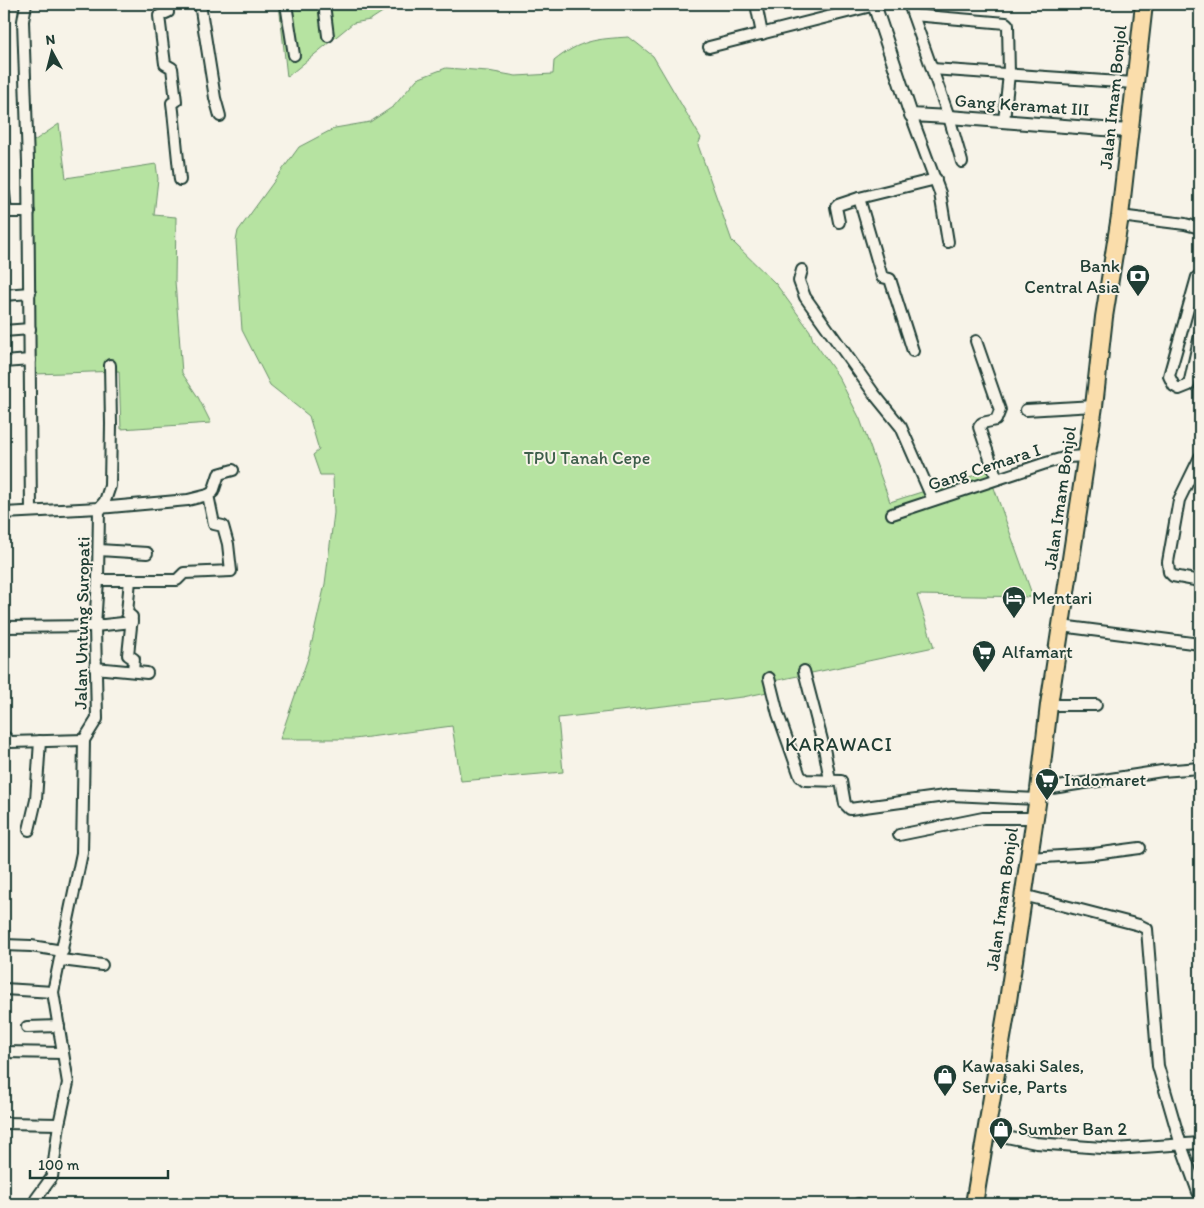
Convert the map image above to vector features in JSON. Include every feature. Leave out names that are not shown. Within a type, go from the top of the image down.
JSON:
[{"type":"main road","name":"Jalan Imam Bonjol","points":[[974,1204],[987,1133],[1023,895],[1049,705],[1094,406],[1104,317],[1120,216],[1144,4]]},
{"type":"street","points":[[26,4],[23,21],[30,293],[31,511]]},
{"type":"street","points":[[167,4],[168,12],[159,16],[165,64],[172,68],[176,101],[172,103],[180,180]]},
{"type":"street","points":[[200,4],[215,98],[220,116]]},
{"type":"street","points":[[286,4],[294,55]]},
{"type":"street","points":[[324,4],[328,36]]},
{"type":"street","points":[[756,4],[762,34]]},
{"type":"street","points":[[710,46],[874,4],[911,116],[936,179],[944,212],[948,242]]},
{"type":"street","points":[[909,4],[949,117],[962,162]]},
{"type":"street","points":[[913,15],[1006,23],[1009,29],[1009,74],[1004,121]]},
{"type":"street","points":[[932,69],[1134,83]]},
{"type":"street","name":"Gang Keramat III","points":[[911,116],[949,117],[1129,131]]},
{"type":"street","points":[[839,222],[837,206],[859,198],[936,179]]},
{"type":"street","points":[[4,194],[6,212],[28,212]]},
{"type":"street","points":[[859,198],[882,277],[890,279],[913,351]]},
{"type":"street","points":[[1120,216],[1185,224],[1200,228]]},
{"type":"street","points":[[802,270],[799,281],[806,297],[875,395],[901,427],[932,500]]},
{"type":"street","points":[[1180,339],[1199,340],[1189,385],[1179,389],[1174,386],[1170,376],[1180,339],[1197,277],[1200,275]]},
{"type":"street","points":[[4,295],[30,293]]},
{"type":"street","points":[[4,331],[30,329]]},
{"type":"street","points":[[976,341],[1000,410],[996,420],[982,423],[979,427],[997,479]]},
{"type":"street","points":[[4,362],[30,360]]},
{"type":"street","points":[[99,508],[105,501],[110,486],[110,365]]},
{"type":"street","points":[[1026,410],[1094,406]]},
{"type":"street","name":"Gang Cemara I","points":[[892,514],[1067,457],[1086,456]]},
{"type":"street","points":[[1200,457],[1179,500],[1168,562],[1169,572],[1173,576],[1200,581]]},
{"type":"street","points":[[4,513],[99,508],[188,500],[213,492],[219,474],[233,470]]},
{"type":"street","points":[[98,580],[177,580],[184,573],[231,570],[228,544],[223,526],[214,524],[208,495]]},
{"type":"street","name":"Jalan Untung Suropati","points":[[84,740],[97,719],[95,626],[99,508]]},
{"type":"street","points":[[99,550],[147,553]]},
{"type":"street","points":[[130,580],[127,612],[132,616],[132,622],[128,655],[134,659],[133,671]]},
{"type":"street","points":[[4,627],[95,626],[132,622]]},
{"type":"street","points":[[1061,626],[1200,644]]},
{"type":"street","points":[[95,668],[147,673]]},
{"type":"street","points":[[804,671],[824,748],[830,780]]},
{"type":"street","points":[[769,678],[778,714],[800,776],[805,780],[841,781],[845,804],[850,809],[952,795],[1038,795],[1162,771],[1200,768]]},
{"type":"street","points":[[1049,705],[1096,705]]},
{"type":"street","points":[[4,737],[10,742],[84,740],[82,853],[53,992],[68,1083],[59,1124],[52,1177],[36,1199],[37,1204]]},
{"type":"street","points":[[29,830],[36,800],[40,741]]},
{"type":"street","points":[[899,835],[983,818],[1034,818]]},
{"type":"street","points":[[1028,858],[1094,854],[1140,848]]},
{"type":"street","points":[[1023,895],[1139,925],[1147,929],[1158,1066],[1181,1145],[1198,1192]]},
{"type":"street","points":[[4,945],[31,946],[62,956],[102,965]]},
{"type":"street","points":[[4,989],[53,992]]},
{"type":"street","points":[[27,1027],[59,1026]]},
{"type":"street","points":[[4,1052],[63,1053]]},
{"type":"street","points":[[4,1123],[59,1124]]},
{"type":"street","points":[[987,1133],[1036,1144],[1115,1149],[1200,1143]]},
{"type":"green space","points":[[279,4],[395,4],[370,20],[353,23],[287,77]]},
{"type":"green space","name":"TPU Tanah Cepe","points":[[629,37],[653,56],[701,138],[698,145],[732,241],[776,284],[810,331],[813,340],[838,376],[860,419],[890,502],[988,471],[1033,597],[917,595],[934,647],[774,681],[777,690],[743,697],[558,718],[563,772],[461,781],[452,726],[354,739],[280,739],[309,655],[325,584],[334,513],[333,475],[320,475],[313,455],[319,450],[309,416],[270,385],[242,330],[236,241],[238,231],[299,147],[335,128],[370,122],[394,106],[417,79],[446,68],[488,71],[516,76],[553,74],[554,61],[580,45],[598,40]]},
{"type":"green space","points":[[59,124],[66,178],[156,164],[158,179],[154,215],[176,217],[175,281],[182,373],[198,397],[211,423],[121,429],[119,371],[35,374],[33,235],[25,147]]},
{"type":"place","name":"Bank Central Asia","points":[[1138,297]]},
{"type":"place","name":"Mentari","points":[[1014,619]]},
{"type":"place","name":"Alfamart","points":[[984,673]]},
{"type":"place","name":"Indomaret","points":[[1047,801]]},
{"type":"place","name":"Kawasaki Sales, Service, Parts","points":[[945,1097]]},
{"type":"place","name":"Sumber Ban 2","points":[[1001,1150]]},
{"type":"district","name":"KARAWACI","points":[[839,744]]}]
